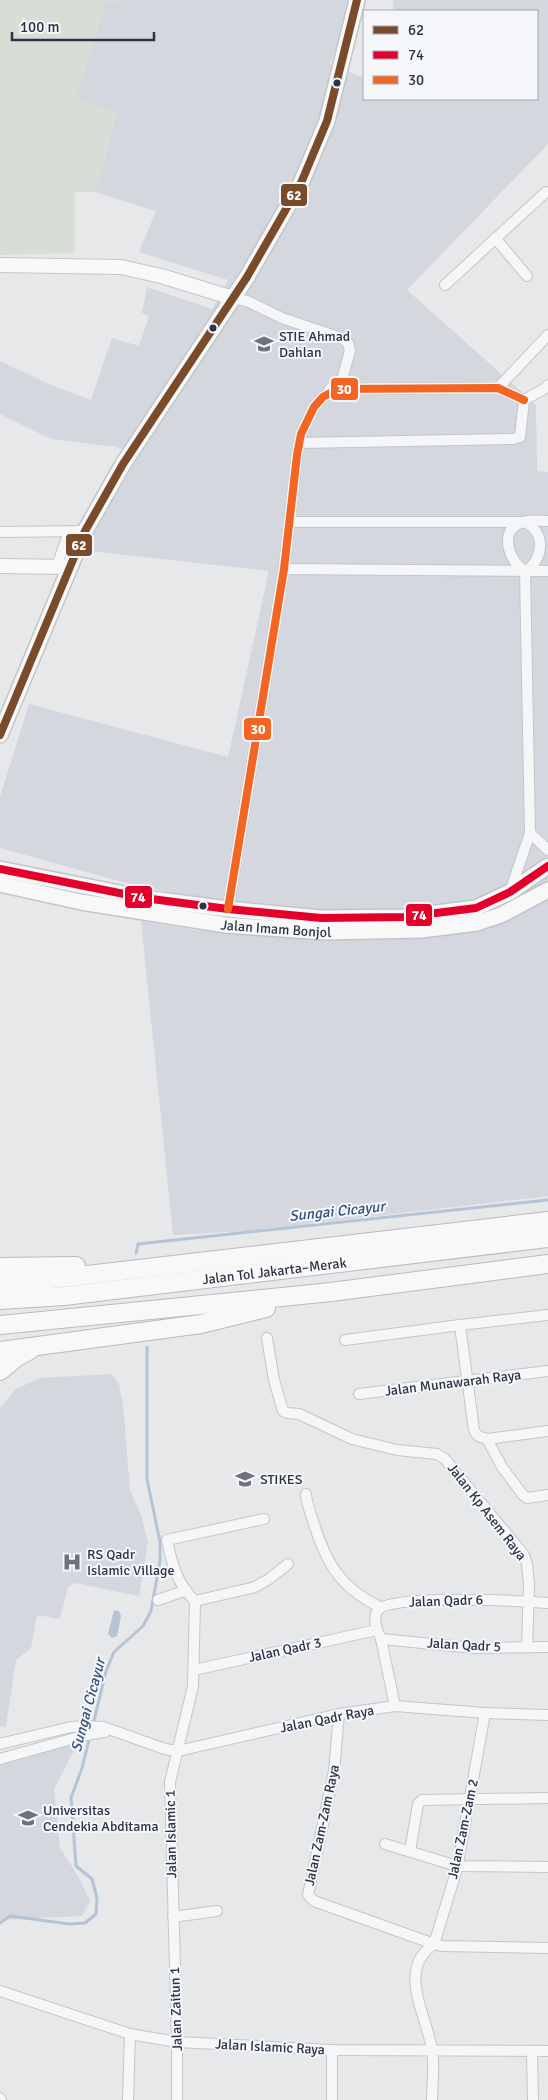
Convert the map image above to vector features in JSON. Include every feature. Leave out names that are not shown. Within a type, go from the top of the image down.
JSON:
[{"type":"highway","points":[[0,1284],[548,1221]]},
{"type":"highway","name":"Jalan Tol Jakarta–Merak","points":[[0,1300],[64,1296],[548,1238]]},
{"type":"highway","points":[[0,1267],[196,1262]]},
{"type":"highway","name":"Jalan Tol Jakarta–Merak","points":[[0,1325],[332,1292],[548,1264]]},
{"type":"highway","points":[[0,1351],[200,1324],[332,1292]]},
{"type":"highway","points":[[0,1371],[22,1354],[44,1344]]},
{"type":"main road","points":[[0,735],[63,566],[123,464],[247,277],[301,183],[311,161],[335,92],[357,0]]},
{"type":"main road","name":"Jalan Imam Bonjol","points":[[0,869],[144,898],[228,909],[322,925],[404,918],[476,908],[510,892],[548,866]]},
{"type":"main road","name":"Jalan Imam Bonjol","points":[[0,884],[81,902],[226,925],[322,925],[420,930],[477,923],[501,915],[548,890]]},
{"type":"street","points":[[445,284],[547,192]]},
{"type":"street","points":[[495,238],[527,276]]},
{"type":"street","points":[[0,266],[121,267],[161,276],[247,301],[282,318],[341,338],[348,344],[350,351],[343,372],[342,383],[329,389],[312,403],[304,418],[298,440],[301,443]]},
{"type":"street","points":[[498,388],[548,335]]},
{"type":"street","points":[[524,400],[548,385]]},
{"type":"street","points":[[228,909],[284,569],[301,443],[303,432],[314,407],[323,397],[337,389],[498,388],[524,400]]},
{"type":"street","points":[[301,443],[513,439],[520,437],[524,400]]},
{"type":"street","points":[[291,522],[548,521]]},
{"type":"street","points":[[522,522],[534,527],[539,536],[539,552],[536,561],[533,567],[525,571],[518,568],[510,556],[508,544],[513,526],[522,522]]},
{"type":"street","points":[[0,566],[63,566],[69,531]]},
{"type":"street","points":[[0,532],[85,531]]},
{"type":"street","points":[[284,569],[548,571]]},
{"type":"street","points":[[510,892],[530,833],[525,571]]},
{"type":"street","points":[[530,833],[548,850]]},
{"type":"street","points":[[345,1340],[548,1314]]},
{"type":"street","points":[[460,1325],[474,1430],[479,1437],[487,1439],[548,1431]]},
{"type":"street","name":"Jalan Kp Asem Raya","points":[[267,1338],[274,1380],[283,1411],[287,1414],[299,1414],[352,1439],[397,1450],[437,1454],[445,1458],[524,1555],[528,1564],[529,1585],[524,1601]]},
{"type":"street","name":"Jalan Munawarah Raya","points":[[359,1394],[548,1371]]},
{"type":"street","points":[[487,1439],[502,1467],[527,1498],[548,1495]]},
{"type":"street","points":[[306,1494],[307,1505],[332,1569],[361,1598],[378,1611],[379,1634],[395,1706]]},
{"type":"street","points":[[264,1519],[167,1540],[173,1567],[184,1591],[195,1602],[255,1587],[288,1564]]},
{"type":"street","points":[[158,1600],[184,1591]]},
{"type":"street","name":"Jalan Qadr 6","points":[[378,1611],[392,1604],[450,1600],[548,1603]]},
{"type":"street","points":[[524,1601],[527,1647]]},
{"type":"street","name":"Jalan Islamic 1","points":[[172,1917],[170,1782],[194,1686],[195,1602]]},
{"type":"street","name":"Jalan Qadr 5","points":[[379,1634],[474,1648],[548,1647]]},
{"type":"street","name":"Jalan Qadr 3","points":[[194,1670],[379,1634]]},
{"type":"street","name":"Jalan Qadr Raya","points":[[0,1744],[71,1727],[87,1731],[105,1731],[178,1751],[339,1714],[395,1706],[485,1713],[548,1715]]},
{"type":"street","name":"Jalan Zam-Zam 2","points":[[434,1944],[457,1866],[485,1713]]},
{"type":"street","name":"Jalan Zam-Zam Raya","points":[[339,1714],[334,1771],[308,1895],[314,1901],[434,1944]]},
{"type":"street","name":"Jalan Qadr Raya","points":[[0,1759],[87,1731]]},
{"type":"street","points":[[410,1852],[420,1802],[424,1799],[548,1798]]},
{"type":"street","points":[[385,1844],[457,1866],[548,1868]]},
{"type":"street","points":[[172,1917],[217,1911]]},
{"type":"street","name":"Jalan Zaitun 1","points":[[172,1917],[177,2042],[176,2100]]},
{"type":"street","points":[[432,2100],[432,2050],[416,1988],[416,1966],[425,1950],[434,1944],[442,1946],[548,1948]]},
{"type":"street","name":"Jalan Islamic Raya","points":[[0,1990],[130,2034],[177,2042],[332,2050],[548,2051]]},
{"type":"street","points":[[128,2100],[130,2034]]},
{"type":"street","points":[[332,2050],[332,2100]]},
{"type":"street","points":[[532,2052],[533,2100]]},
{"type":"shaded area","points":[[0,0],[106,0],[76,99],[117,113],[95,192],[75,192],[75,253],[0,255]]},
{"type":"shaded area","points":[[106,0],[119,4],[120,0],[348,0],[346,18],[330,64],[363,78],[363,100],[538,100],[538,10],[394,10],[393,0],[548,0],[548,144],[407,290],[536,405],[537,471],[548,472],[548,1196],[246,1231],[173,1235],[141,921],[201,931],[206,899],[137,886],[0,848],[0,797],[29,704],[228,757],[269,571],[81,550],[139,456],[117,447],[51,439],[0,414],[0,361],[53,386],[91,400],[112,338],[139,346],[149,316],[142,313],[147,287],[212,309],[228,280],[139,252],[156,211],[95,192],[117,113],[76,99]]},
{"type":"shaded area","points":[[106,0],[120,0],[119,4]]},
{"type":"shaded area","name":"RS Qadr Islamic Village","points":[[112,1374],[119,1384],[123,1404],[130,1490],[141,1515],[148,1542],[139,1596],[75,1583],[68,1587],[60,1619],[37,1615],[31,1648],[16,1660],[6,1726],[0,1727],[0,1408],[16,1389],[40,1378]]},
{"type":"shaded area","name":"Universitas Cendekia Abditama","points":[[82,1734],[54,1789],[60,1848],[78,1876],[90,1901],[82,1916],[0,1920],[0,1764],[24,1753]]},
{"type":"water","points":[[114,1610],[119,1611],[121,1616],[117,1636],[112,1638],[108,1634]]},
{"type":"waterway","name":"Sungai Cicayur","points":[[136,1253],[138,1244],[548,1200]]},
{"type":"waterway","name":"Sungai Cicayur","points":[[93,1725],[106,1671],[114,1652],[143,1626],[151,1611],[160,1561],[160,1542],[147,1479],[147,1347]]},
{"type":"waterway","name":"Sungai Cicayur","points":[[0,1923],[10,1916],[69,1924],[85,1923],[96,1914],[97,1898],[92,1879],[76,1866],[71,1798],[82,1768],[90,1736]]},
{"type":"transit line","name":"62","points":[[0,735],[85,531],[123,464],[247,277],[301,183],[327,121],[357,0]]},
{"type":"transit line","name":"30","points":[[228,909],[284,569],[297,455],[301,434],[314,407],[323,397],[337,389],[498,388],[524,400]]},
{"type":"transit line","name":"74","points":[[0,869],[144,898],[321,918],[404,917],[476,908],[510,892],[548,866]]},
{"type":"place","name":"STIE Ahmad Dahlan","points":[[264,344]]},
{"type":"place","name":"STIKES","points":[[245,1479]]},
{"type":"place","name":"RS Qadr Islamic Village","points":[[72,1562]]},
{"type":"place","name":"Universitas Cendekia Abditama","points":[[28,1818]]}]
